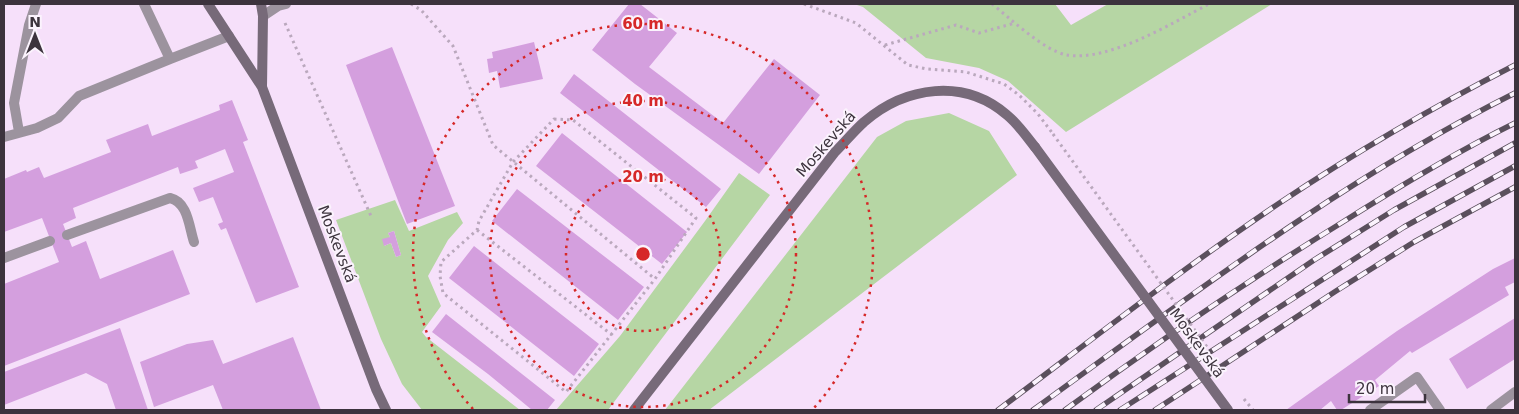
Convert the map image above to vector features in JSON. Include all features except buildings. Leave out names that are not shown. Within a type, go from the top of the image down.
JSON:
[{"type":"street","name":"Moskevská","points":[[208,4],[262,87],[372,380],[386,410]]},
{"type":"street","name":"Moskevská","points":[[261,4],[263,16],[262,87]]},
{"type":"street","name":"Moskevská","points":[[634,410],[836,152],[865,121],[882,109],[909,96],[928,90],[958,91],[991,103],[1007,114],[1035,147],[1228,410]]},
{"type":"lane","points":[[18,132],[14,103],[29,25],[36,4]]},
{"type":"lane","points":[[144,4],[170,59]]},
{"type":"lane","points":[[263,16],[282,5]]},
{"type":"lane","points":[[4,136],[37,128],[58,118],[80,96],[229,36]]},
{"type":"lane","points":[[67,235],[170,198],[176,199],[182,204],[194,242]]},
{"type":"lane","points":[[4,258],[50,241]]},
{"type":"lane","points":[[1370,410],[1417,377],[1440,410]]},
{"type":"lane","points":[[1491,410],[1515,392]]},
{"type":"path","points":[[411,4],[421,10],[453,46],[493,146],[655,279]]},
{"type":"path","points":[[804,4],[856,24]]},
{"type":"path","points":[[992,4],[1041,43],[1066,55],[1093,55],[1142,39],[1208,4]]},
{"type":"path","points":[[282,5],[371,216]]},
{"type":"path","points":[[884,46],[956,25],[979,33],[1016,23]]},
{"type":"path","points":[[554,119],[573,120],[696,218],[655,279],[566,392],[443,293],[440,276],[441,262],[476,230],[479,221],[513,162],[554,119]]},
{"type":"path","points":[[1053,134],[1213,355]]},
{"type":"path","points":[[476,230],[612,335]]},
{"type":"path","points":[[1241,394],[1253,410]]},
{"type":"green space","points":[[854,4],[1055,4],[1071,25],[1108,4],[1272,4],[1066,132],[1008,81],[979,68],[926,58],[863,7]]},
{"type":"green space","points":[[949,113],[989,131],[1017,175],[709,410],[665,410],[877,137],[906,121]]},
{"type":"green space","points":[[739,173],[770,195],[608,410],[556,410],[620,336]]},
{"type":"green space","points":[[395,200],[409,231],[457,212],[463,223],[448,240],[428,276],[441,306],[422,332],[520,410],[422,410],[402,384],[381,339],[336,220]],"holes":[[[394,231],[401,255],[396,257],[391,243],[384,246],[390,237],[388,233]]]},
{"type":"railway","points":[[998,410],[1171,280],[1278,204],[1394,131],[1515,65]]},
{"type":"railway","points":[[1033,410],[1268,241],[1328,201],[1451,127],[1515,93]]},
{"type":"railway","points":[[1065,410],[1199,315],[1268,269],[1381,198],[1515,123]]},
{"type":"railway","points":[[1096,410],[1314,260],[1394,210],[1515,143]]},
{"type":"railway","points":[[1120,410],[1404,227],[1515,166]]},
{"type":"railway","points":[[1155,410],[1414,242],[1515,187]]}]
